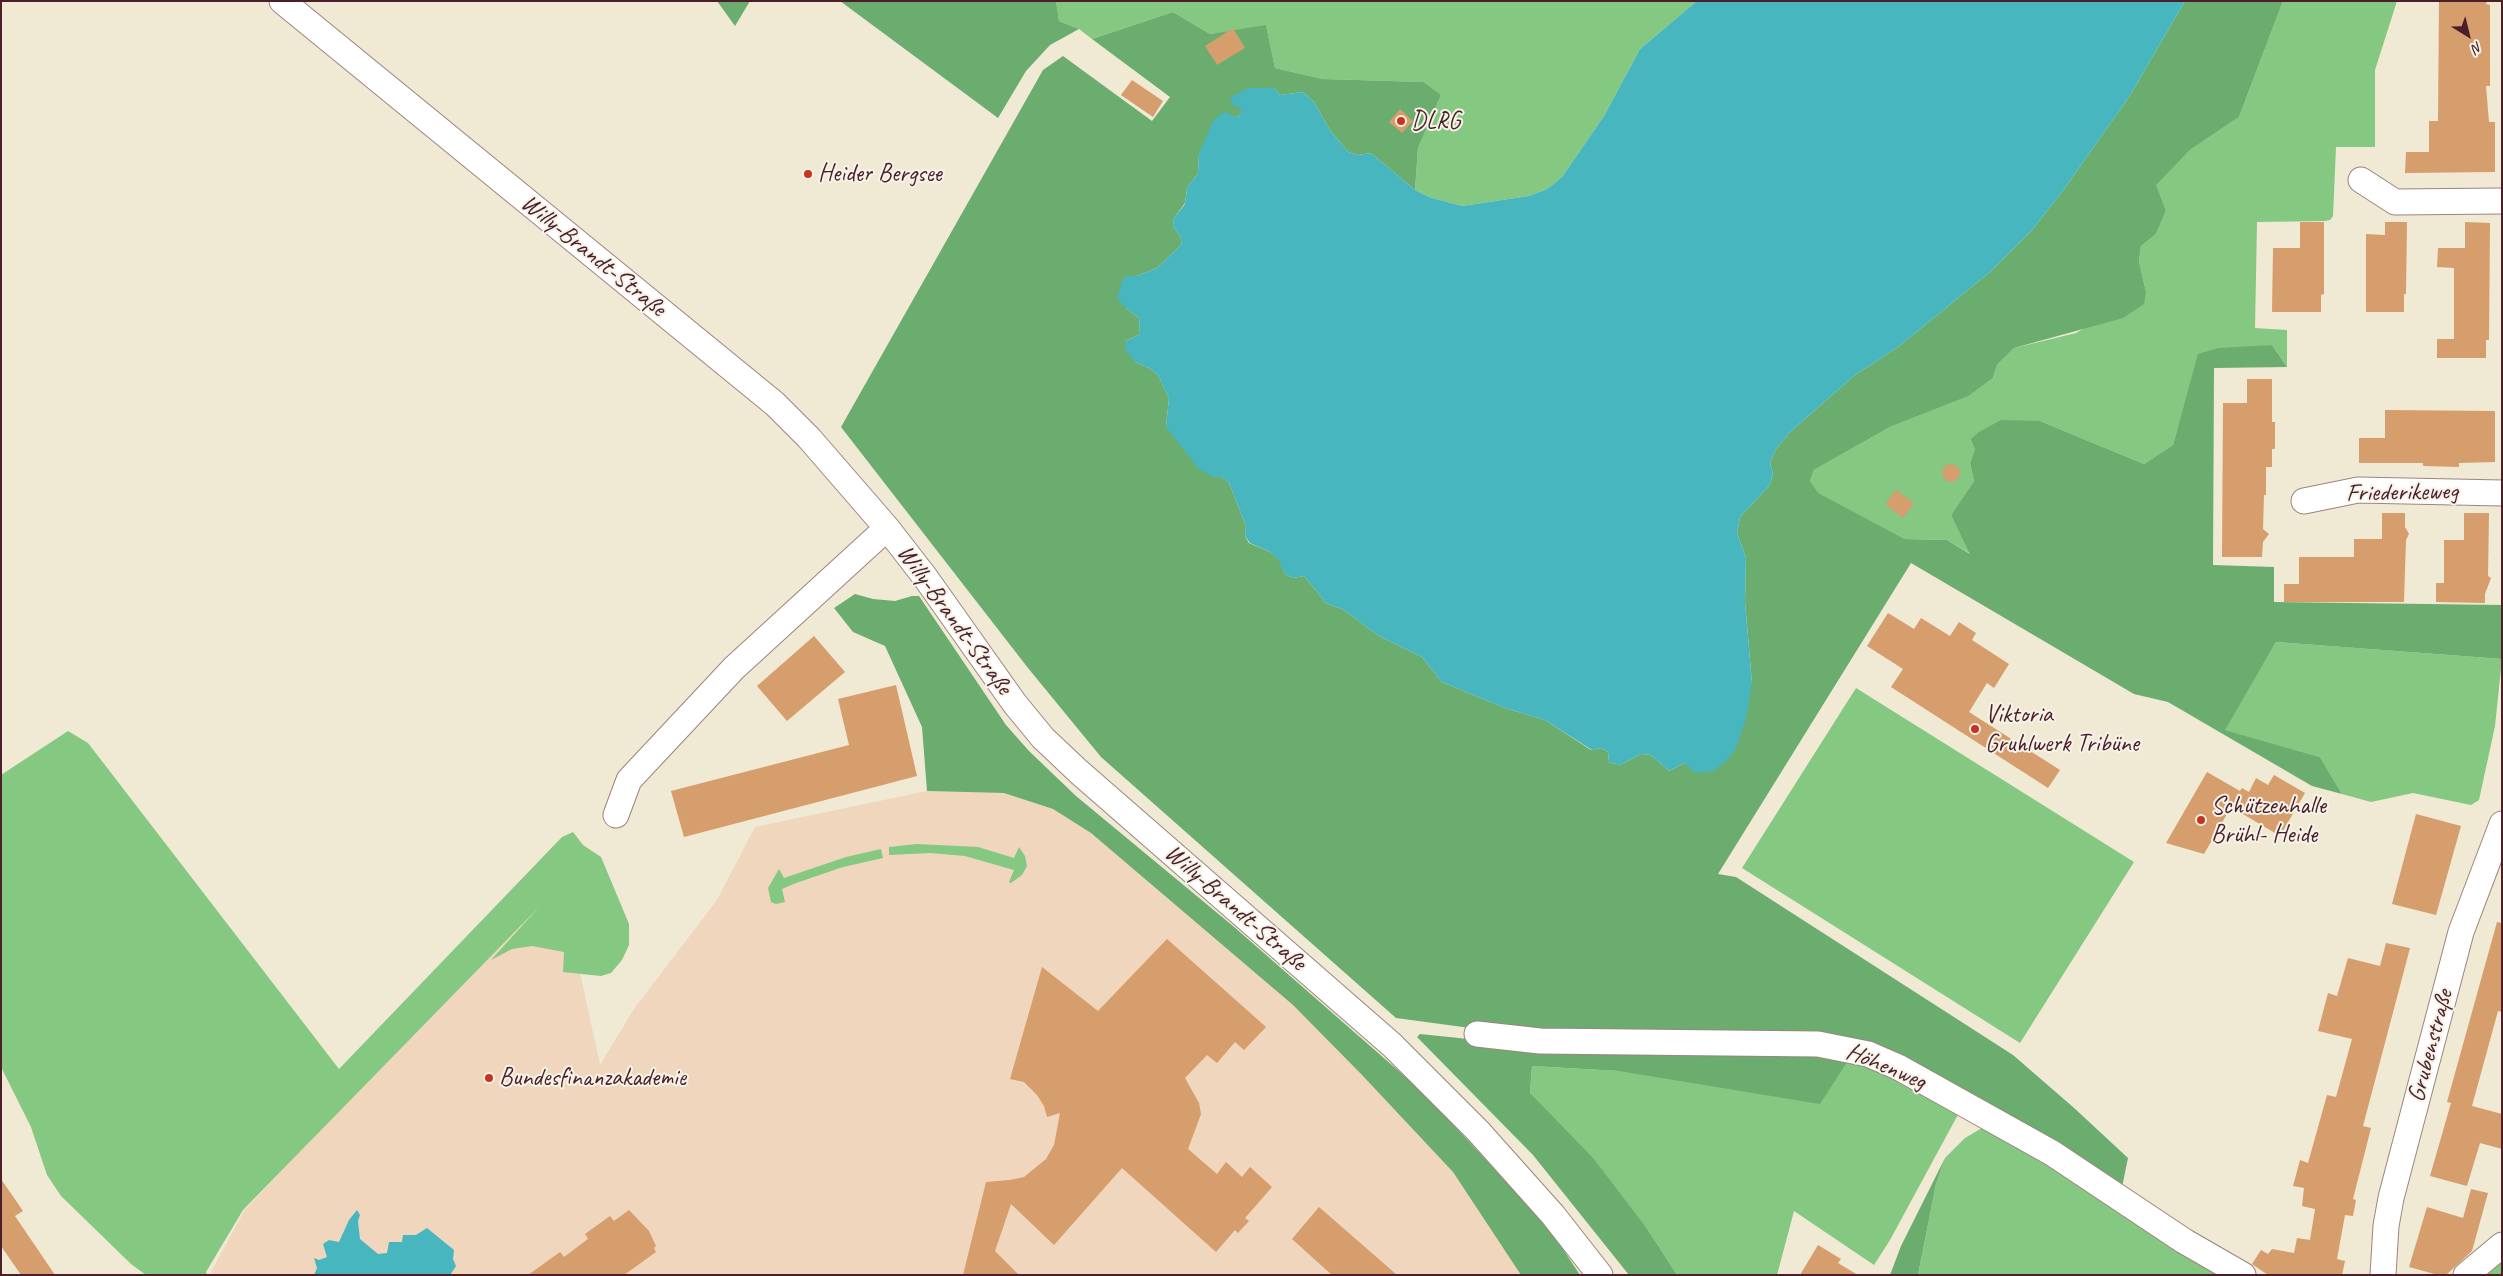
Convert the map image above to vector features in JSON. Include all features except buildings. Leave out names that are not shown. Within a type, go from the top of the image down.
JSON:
[{"type":"street","name":"Willy-Brandt-Straße","points":[[282,1],[775,404],[809,438],[887,528],[925,577],[1014,704],[1043,738],[1086,778],[1392,1044],[1484,1138],[1554,1215],[1600,1275]]},
{"type":"street","points":[[2361,180],[2395,202],[2502,201]]},
{"type":"street","name":"Friederikeweg","points":[[2304,501],[2358,490],[2502,493]]},
{"type":"street","name":"Willy-Brandt-Straße","points":[[616,815],[629,780],[720,682],[787,618],[887,528]]},
{"type":"street","name":"Grubenstraße","points":[[2383,1275],[2386,1226],[2391,1198],[2461,932],[2502,824]]},
{"type":"street","name":"Höhenweg","points":[[1478,1034],[1540,1041],[1818,1044],[1868,1054],[1898,1067],[2052,1153],[2184,1241],[2243,1275]]},
{"type":"street","points":[[2466,1275],[2502,1245]]},
{"type":"shaded area","points":[[927,791],[1004,793],[1053,809],[1091,833],[1293,1005],[1362,1075],[1453,1172],[1521,1275],[213,1275],[211,1272],[244,1211],[321,1129],[561,885],[600,1065],[634,1009],[717,900],[755,827]]},
{"type":"green space","points":[[717,1],[750,1],[735,26]]},
{"type":"green space","points":[[840,1],[1056,1],[1059,21],[1079,29],[1050,45],[1026,71],[998,118]]},
{"type":"green space","points":[[1056,1],[1697,1],[1640,49],[1604,116],[1562,177],[1547,189],[1529,196],[1462,206],[1429,197],[1415,190],[1418,148],[1441,95],[1424,82],[1323,79],[1275,68],[1266,26],[1210,34],[1173,12],[1092,39],[1079,29],[1059,21]]},
{"type":"green space","points":[[2185,1],[2283,1],[2239,117],[2190,150],[2156,185],[2166,211],[2156,234],[2141,246],[2139,261],[2146,292],[2144,304],[2123,318],[2014,348],[1997,365],[1993,378],[1969,396],[1890,427],[1814,470],[1810,481],[1818,493],[1905,539],[1947,540],[1970,554],[1951,515],[1974,481],[1970,463],[1975,449],[1971,439],[1979,432],[2001,420],[2040,421],[2144,464],[2173,445],[2198,354],[2219,348],[2272,345],[2287,367],[2214,368],[2213,565],[2274,567],[2274,602],[2502,605],[2502,659],[2276,642],[2225,730],[2320,757],[2342,794],[2312,786],[2168,702],[2134,694],[1911,563],[1718,874],[1736,877],[2013,1055],[2128,1158],[2121,1192],[1881,1048],[1500,1032],[1396,1018],[1101,757],[1028,668],[841,427],[1043,70],[1063,56],[1152,121],[1170,97],[1092,39],[1173,12],[1210,34],[1266,25],[1275,68],[1323,79],[1424,82],[1441,95],[1418,148],[1415,190],[1371,153],[1358,155],[1348,152],[1330,130],[1314,102],[1303,92],[1280,95],[1274,88],[1241,108],[1241,113],[1238,117],[1233,116],[1199,154],[1198,173],[1187,188],[1185,203],[1174,218],[1173,226],[1180,236],[1182,244],[1157,268],[1137,276],[1128,276],[1126,308],[1139,318],[1140,334],[1126,341],[1135,362],[1149,368],[1158,375],[1169,398],[1166,427],[1229,483],[1246,526],[1245,536],[1249,543],[1270,552],[1279,559],[1285,574],[1293,578],[1304,576],[1326,603],[1344,610],[1379,636],[1422,657],[1442,682],[1505,708],[1545,720],[1591,750],[1601,748],[1608,752],[1609,762],[1620,765],[1641,754],[1651,755],[1669,771],[1685,763],[1752,683],[1745,602],[1746,558],[1737,533],[1740,517],[1769,486],[1773,475],[1770,462],[1776,449],[1790,432],[1855,375],[1898,347],[1990,272],[2032,230],[2062,192],[2129,97]]},
{"type":"green space","points":[[2283,1],[2397,1],[2375,70],[2375,147],[2336,147],[2333,216],[2330,220],[2325,221],[2257,222],[2255,328],[2287,330],[2287,367],[2272,345],[2199,354],[2173,445],[2144,464],[2040,421],[1975,449],[1970,463],[1974,481],[1951,515],[1971,554],[1947,540],[1905,539],[1817,493],[1810,481],[1814,470],[1890,427],[1969,396],[1993,378],[1997,365],[2014,348],[2076,333],[2146,292],[2139,261],[2141,246],[2156,234],[2166,211],[2155,185],[2190,150],[2239,117]]},
{"type":"green space","points":[[855,594],[873,599],[895,601],[919,596],[1006,725],[1029,751],[1076,796],[1233,926],[1425,1094],[1549,1228],[1580,1275],[1521,1275],[1453,1172],[1362,1075],[1293,1005],[1091,833],[1053,809],[1004,793],[927,791],[922,727],[885,646],[853,632],[834,608]]},
{"type":"green space","points":[[2276,642],[2502,659],[2495,726],[2479,800],[2471,805],[2413,793],[2371,802],[2342,794],[2320,757],[2224,730]]},
{"type":"green space","points":[[1856,688],[2134,862],[2020,1043],[1742,868]]},
{"type":"green space","points":[[68,731],[88,743],[339,1069],[562,837],[573,832],[583,845],[601,857],[629,924],[629,945],[622,960],[611,973],[601,976],[563,972],[564,952],[532,946],[512,949],[491,960],[540,906],[243,1210],[206,1272],[207,1275],[146,1275],[131,1264],[61,1196],[47,1175],[31,1127],[1,1067],[1,775]]},
{"type":"green space","points":[[917,844],[978,847],[1014,858],[1019,847],[1025,856],[1027,866],[1022,875],[1011,883],[1009,882],[1014,870],[965,856],[930,853],[889,855],[889,847]]},
{"type":"green space","points":[[881,849],[883,858],[843,867],[796,883],[782,889],[785,902],[776,904],[771,902],[768,888],[779,869],[784,878],[846,857]]},
{"type":"green space","points":[[1420,1034],[1507,1043],[1804,1053],[1849,1059],[1820,1104],[1619,1071],[1532,1066],[1530,1093],[1593,1158],[1648,1230],[1677,1275],[1629,1275],[1533,1155],[1417,1037]]},
{"type":"green space","points":[[1849,1059],[1922,1089],[1961,1109],[1890,1240],[1874,1265],[1794,1211],[1777,1275],[1677,1275],[1648,1230],[1530,1093],[1532,1066],[1619,1071]]},
{"type":"green space","points":[[1987,1125],[2220,1275],[1918,1275],[1936,1184],[1945,1158],[1965,1138]]},
{"type":"green space","points":[[1945,1158],[1936,1184],[1918,1275],[1890,1275],[1901,1246]]},
{"type":"green space","points":[[2502,1258],[2502,1275],[2482,1275]]},
{"type":"water","points":[[1697,1],[2185,1],[2129,97],[2062,192],[2032,230],[1990,272],[1898,347],[1855,375],[1790,432],[1776,449],[1770,462],[1773,475],[1769,486],[1740,517],[1737,533],[1746,558],[1745,602],[1752,683],[1746,719],[1735,750],[1726,761],[1713,771],[1695,773],[1685,763],[1669,771],[1651,755],[1641,754],[1620,765],[1609,762],[1608,752],[1601,748],[1592,750],[1545,720],[1505,708],[1442,682],[1422,657],[1379,636],[1344,610],[1326,603],[1304,576],[1293,578],[1285,574],[1278,559],[1270,552],[1250,543],[1245,536],[1246,526],[1229,483],[1222,477],[1213,477],[1199,469],[1166,427],[1169,398],[1158,375],[1149,368],[1135,362],[1125,349],[1126,341],[1140,334],[1139,318],[1117,298],[1123,279],[1157,268],[1182,244],[1180,236],[1173,226],[1174,218],[1185,204],[1187,188],[1198,173],[1199,154],[1213,121],[1224,112],[1238,117],[1241,113],[1241,108],[1234,106],[1230,101],[1233,96],[1248,88],[1274,88],[1280,95],[1303,92],[1314,102],[1330,130],[1348,152],[1358,155],[1371,153],[1415,190],[1429,197],[1462,206],[1529,196],[1547,189],[1562,177],[1604,116],[1640,49]]},
{"type":"water","points":[[357,1210],[360,1215],[358,1221],[360,1239],[378,1254],[387,1253],[389,1242],[402,1242],[403,1235],[416,1235],[427,1228],[454,1250],[453,1259],[456,1266],[450,1275],[314,1275],[317,1268],[314,1258],[319,1260],[327,1257],[323,1244],[329,1240],[339,1242],[349,1220]]},
{"type":"place","name":"DLRG","points":[[1401,121]]},
{"type":"place","name":"Heider Bergsee","points":[[808,174]]},
{"type":"place","name":"Viktoria Gruhlwerk Tribüne","points":[[1975,729]]},
{"type":"place","name":"Schützenhalle Brühl- Heide","points":[[2201,820]]},
{"type":"place","name":"Bundesfinanzakademie","points":[[489,1078]]}]
